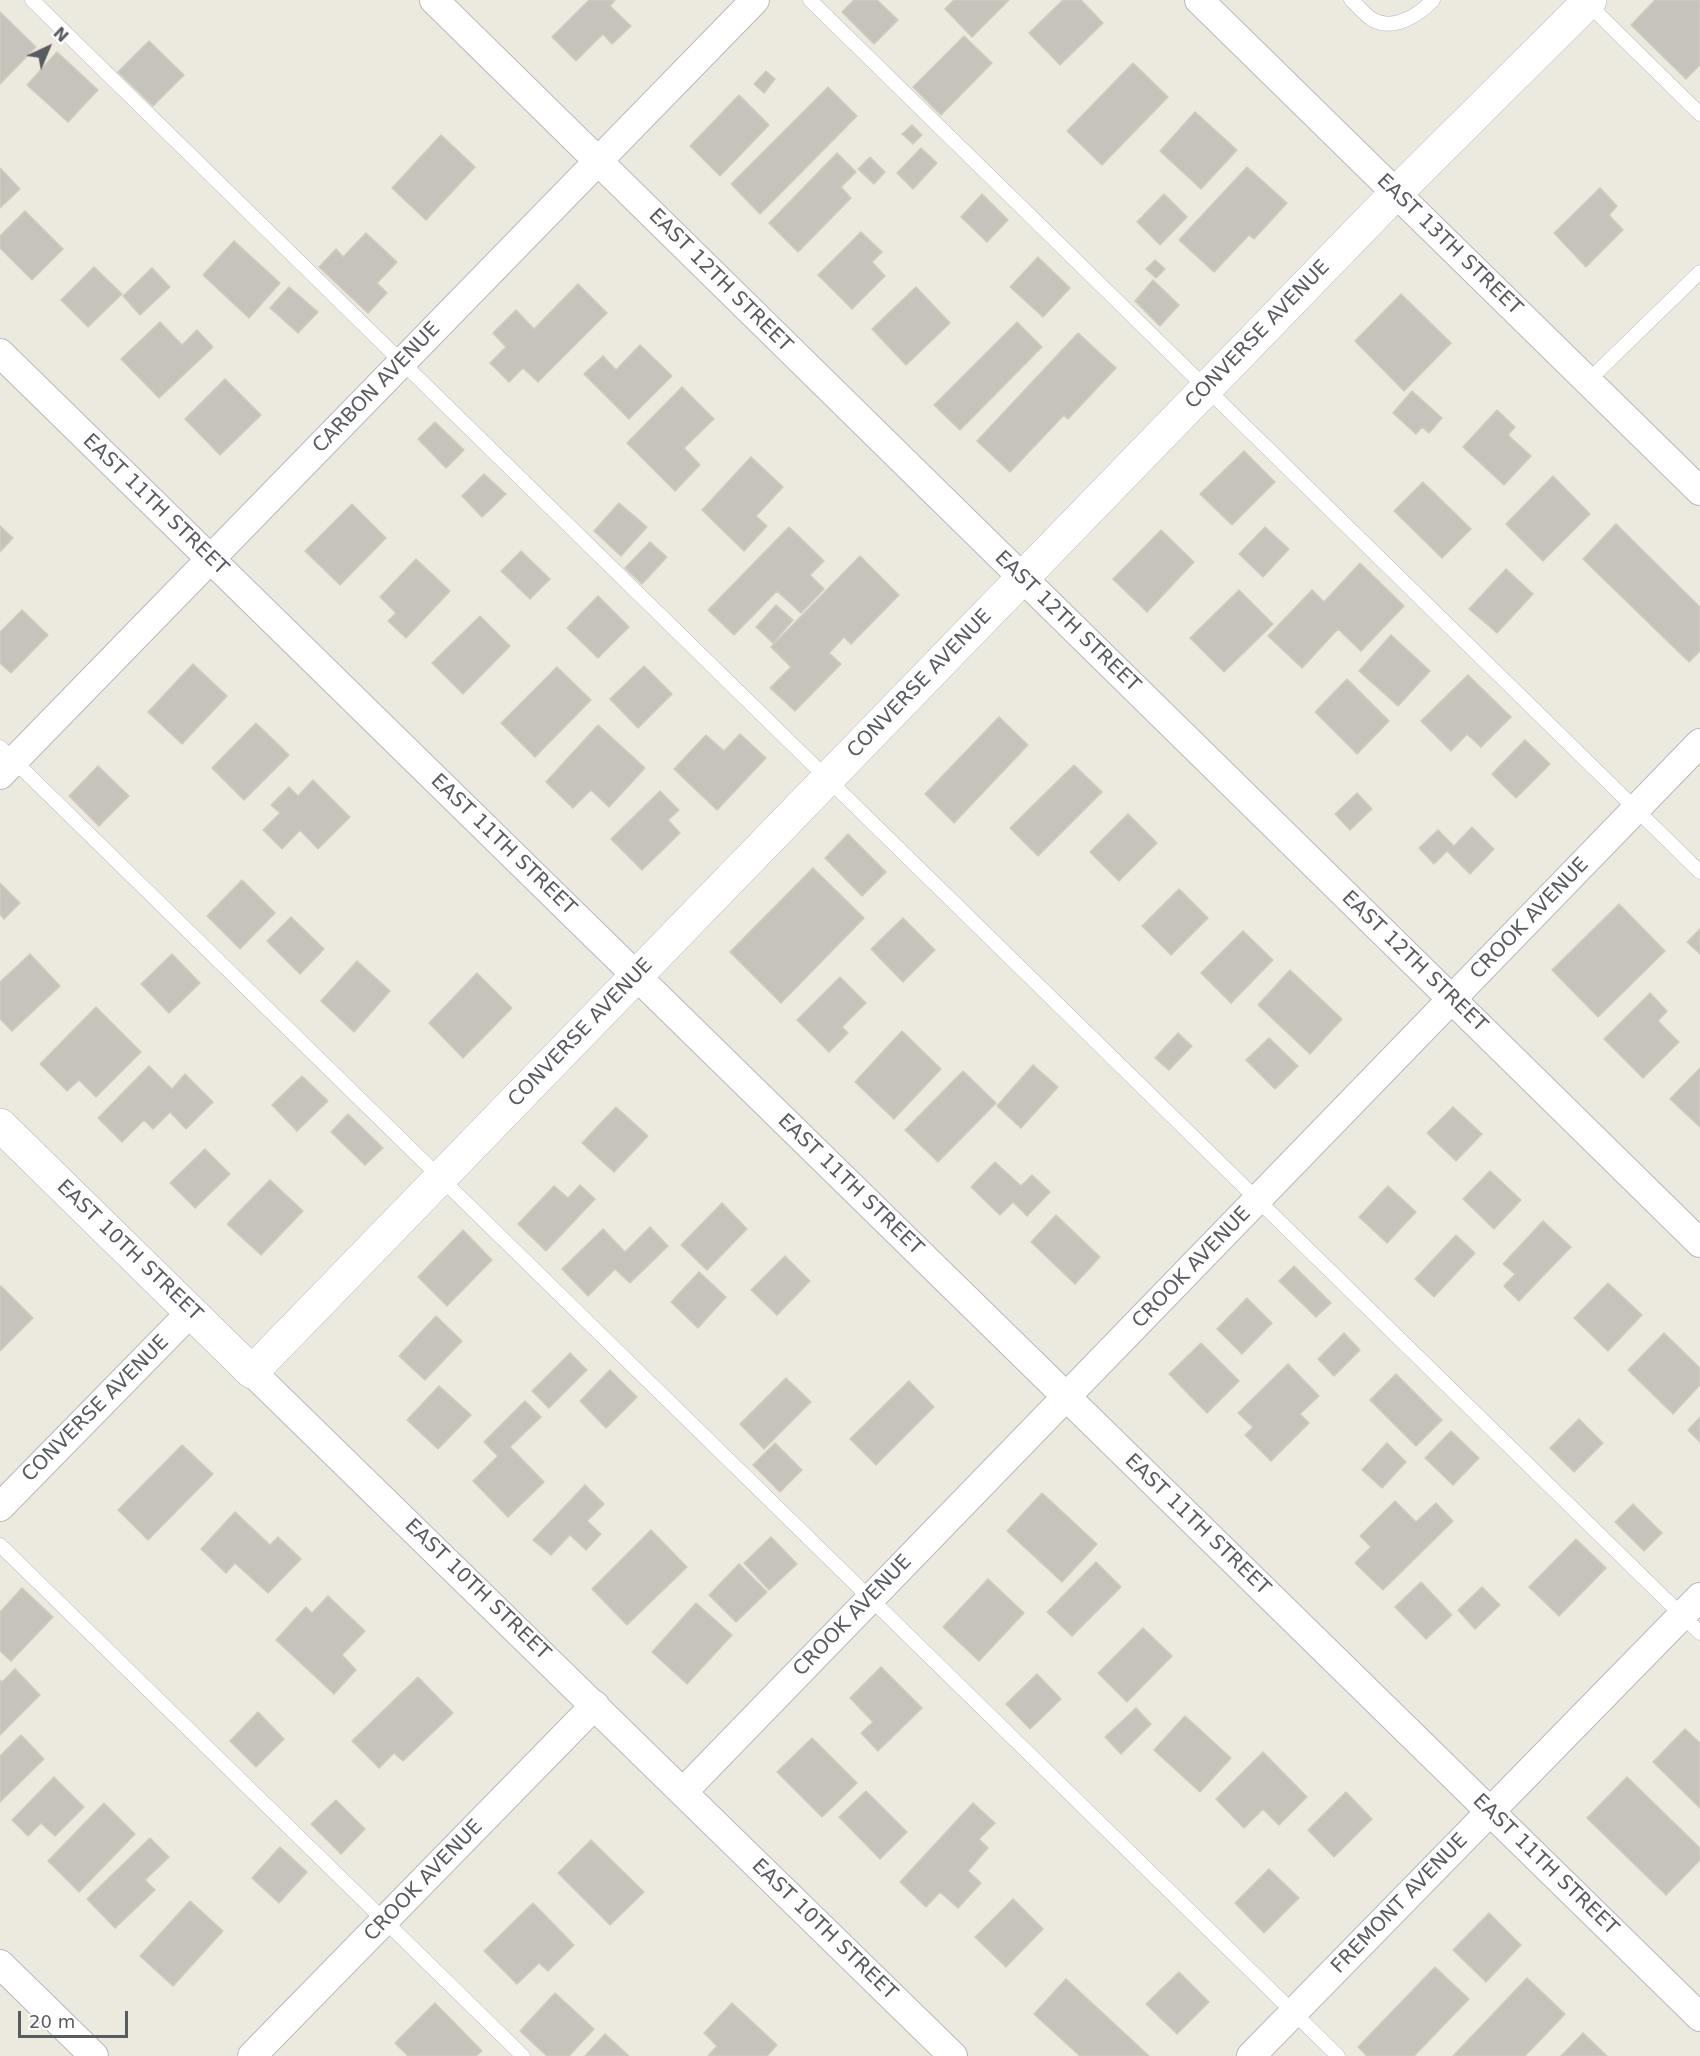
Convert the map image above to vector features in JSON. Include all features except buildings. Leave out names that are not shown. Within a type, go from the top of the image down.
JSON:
[{"type":"street","name":"EAST 12TH STREET","points":[[434,0],[1700,1243]]},
{"type":"street","name":"CARBON AVENUE","points":[[5,761],[211,559],[755,0]]},
{"type":"street","name":"EAST 13TH STREET","points":[[1199,0],[1700,491]]},
{"type":"street","name":"CONVERSE AVENUE","points":[[252,1372],[1396,193],[1589,2]]},
{"type":"street","name":"EAST 11TH STREET","points":[[0,353],[1700,2017]]},
{"type":"street","name":"CROOK AVENUE","points":[[683,1792],[1700,743]]},
{"type":"street","name":"EAST 10TH STREET","points":[[0,1125],[953,2056]]},
{"type":"street","name":"CONVERSE AVENUE","points":[[0,1507],[192,1312]]},
{"type":"street","name":"FREMONT AVENUE","points":[[1251,2056],[1490,1812],[1694,1615]]},
{"type":"street","name":"CROOK AVENUE","points":[[252,2056],[594,1706]]},
{"type":"street","points":[[0,1964],[94,2056]]},
{"type":"lane","points":[[32,0],[1257,1200],[1694,1615]]},
{"type":"lane","points":[[810,0],[1700,872]]},
{"type":"lane","points":[[1351,0],[1374,21],[1399,24],[1425,9],[1433,0]]},
{"type":"lane","points":[[1589,2],[1700,114]]},
{"type":"lane","points":[[1588,381],[1700,272]]},
{"type":"lane","points":[[5,761],[440,1178],[1338,2056]]},
{"type":"lane","points":[[0,1545],[523,2056]]}]
